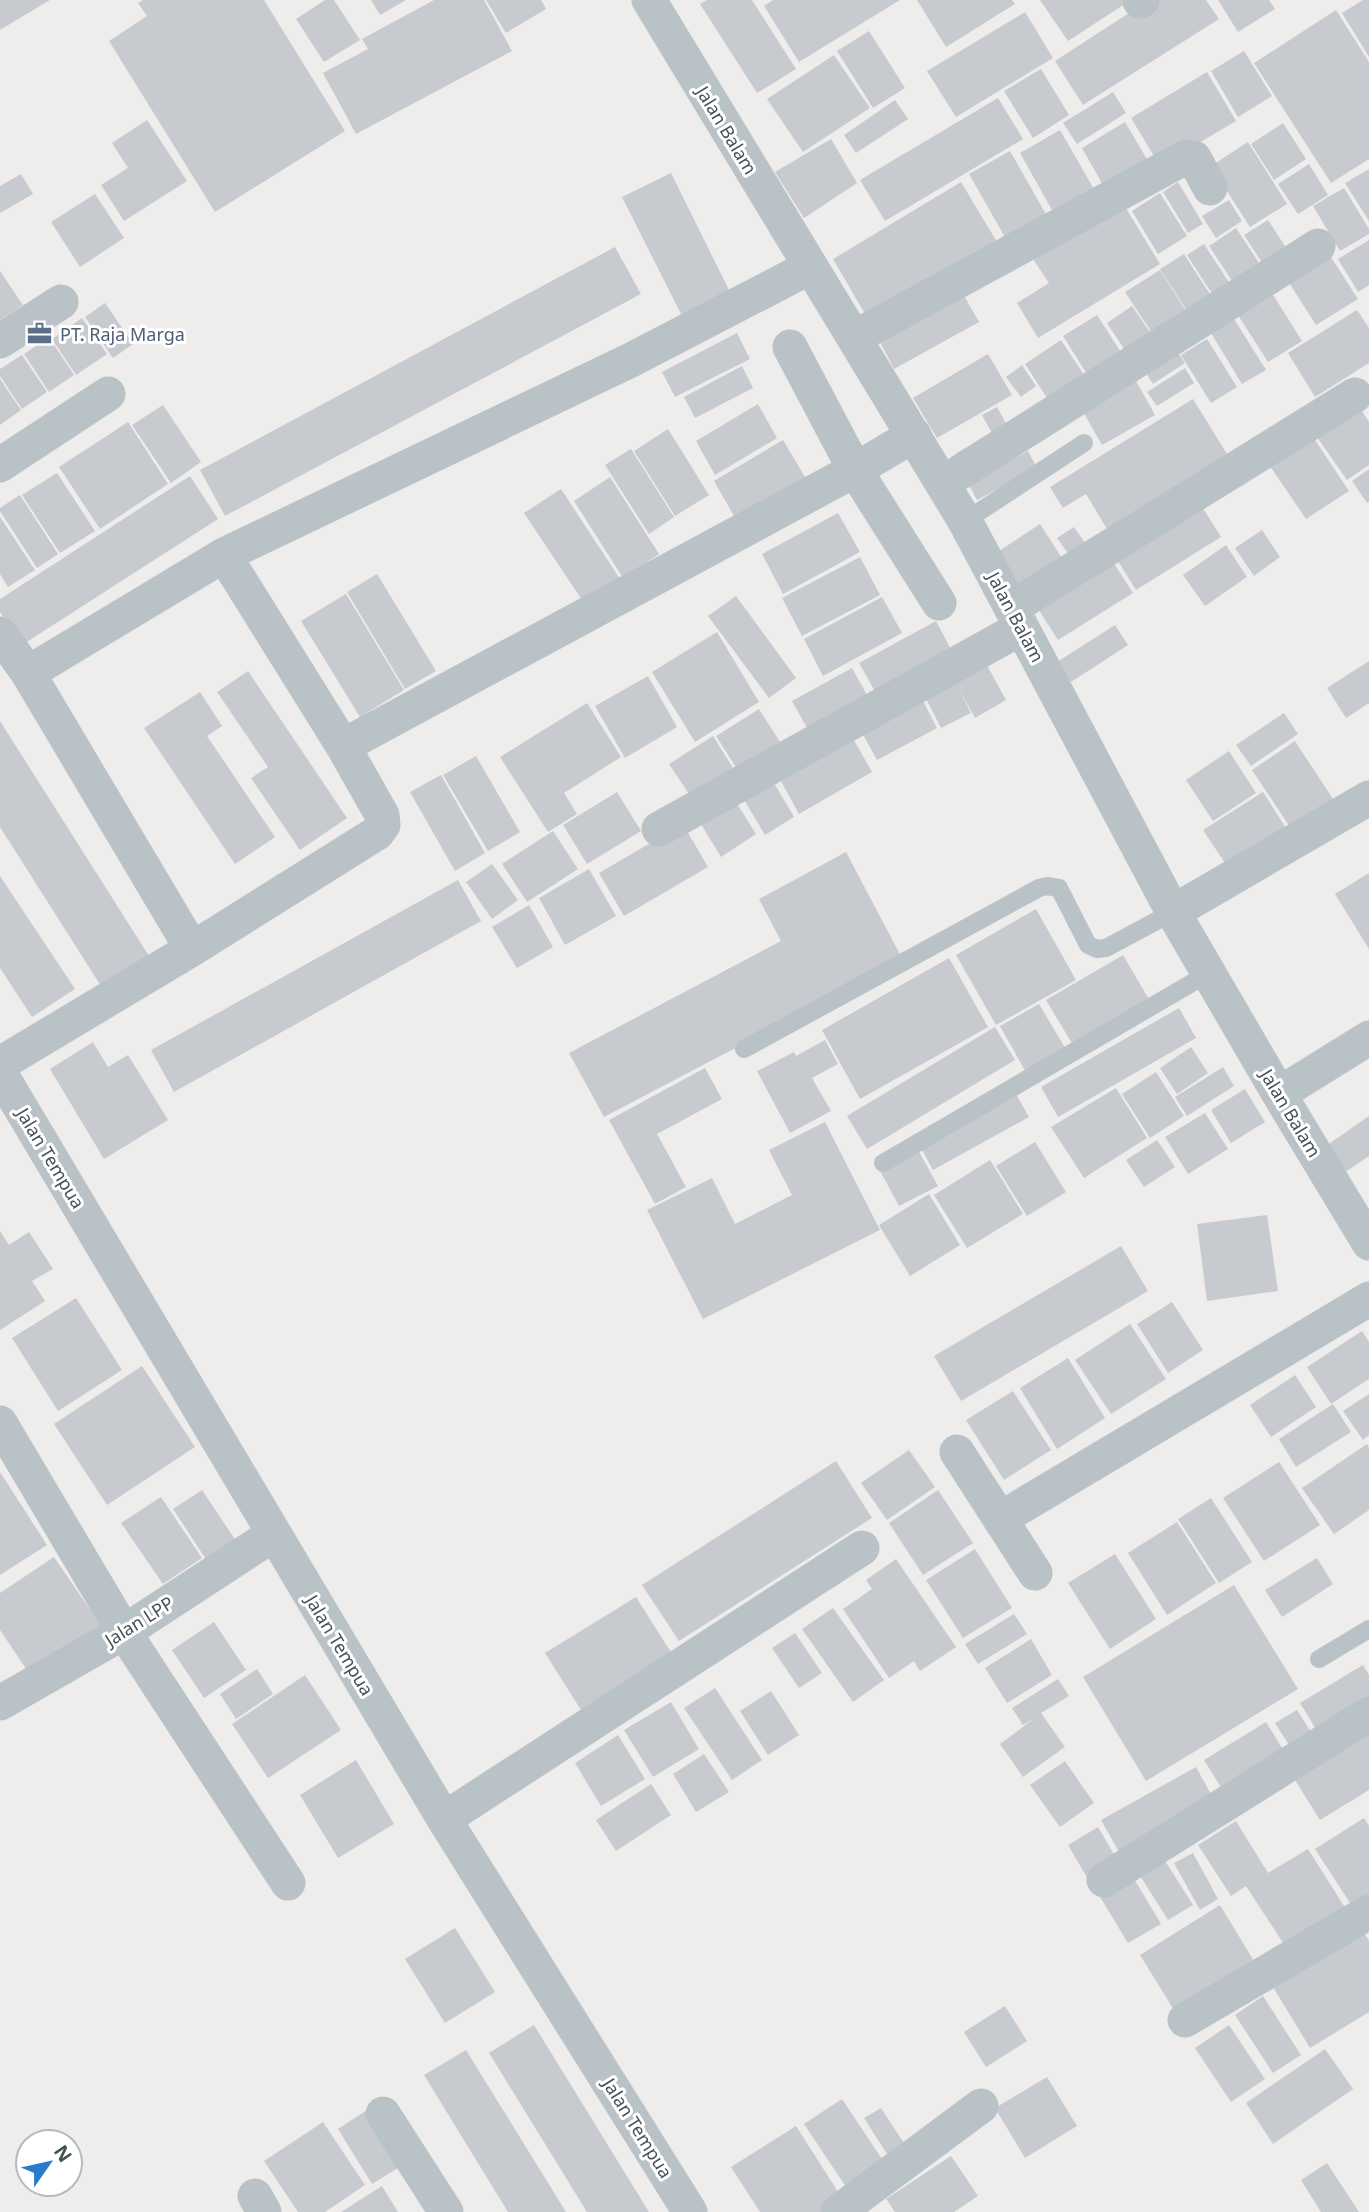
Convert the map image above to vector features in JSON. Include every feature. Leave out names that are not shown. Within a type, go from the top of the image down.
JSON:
[{"type":"street","name":"Jalan Balam","points":[[653,1],[810,267],[965,521],[1173,912],[1369,1243]]},
{"type":"street","points":[[855,337],[1185,157],[1194,158],[1210,188]]},
{"type":"street","points":[[943,484],[1318,246]]},
{"type":"street","points":[[28,673],[224,555],[631,360],[810,267]]},
{"type":"street","points":[[0,341],[61,302]]},
{"type":"street","points":[[790,347],[855,470],[939,603]]},
{"type":"street","points":[[0,465],[108,394]]},
{"type":"street","points":[[659,829],[1016,618],[1355,395]]},
{"type":"street","points":[[344,746],[855,470],[914,435]]},
{"type":"street","points":[[0,1064],[192,949],[381,830],[384,820],[382,815],[344,746],[224,555]]},
{"type":"street","points":[[0,634],[28,673],[192,949]]},
{"type":"street","points":[[1173,912],[1369,798]]},
{"type":"street","points":[[1279,1094],[1369,1038]]},
{"type":"street","name":"Jalan Tempua","points":[[0,1073],[444,1819],[690,2212]]},
{"type":"street","points":[[1000,1519],[1369,1299]]},
{"type":"street","points":[[0,1423],[124,1632],[288,1883]]},
{"type":"street","points":[[957,1452],[1035,1573]]},
{"type":"street","name":"Jalan LPP","points":[[0,1703],[124,1632],[274,1534]]},
{"type":"street","points":[[444,1819],[862,1548]]},
{"type":"street","points":[[1104,1880],[1369,1714]]},
{"type":"street","points":[[1185,2020],[1369,1912]]},
{"type":"street","points":[[838,2212],[981,2106]]},
{"type":"street","points":[[383,2114],[446,2212]]},
{"type":"lane","points":[[965,521],[1084,443]]},
{"type":"lane","points":[[744,1049],[1039,888],[1059,888],[1088,945],[1097,949],[1105,948],[1173,912]]},
{"type":"lane","points":[[883,1163],[1209,973]]},
{"type":"lane","points":[[1319,1659],[1369,1629]]},
{"type":"building","points":[[0,0],[50,0],[0,30]]},
{"type":"building","points":[[143,0],[264,0],[345,131],[215,212],[109,41],[147,16],[138,3]]},
{"type":"building","points":[[325,0],[334,0],[360,40],[324,62],[296,19]]},
{"type":"building","points":[[371,0],[406,0],[380,15]]},
{"type":"building","points":[[434,0],[484,0],[512,51],[356,134],[323,73],[368,49],[362,39]]},
{"type":"building","points":[[486,0],[541,0],[546,9],[506,33]]},
{"type":"building","points":[[707,0],[752,0],[796,69],[757,93],[700,4]]},
{"type":"building","points":[[773,0],[900,0],[799,62],[764,6]]},
{"type":"building","points":[[917,0],[1012,0],[1015,4],[946,47]]},
{"type":"building","points":[[1040,0],[1131,0],[1068,41]]},
{"type":"building","points":[[1149,0],[1206,0],[1219,19],[1083,105],[1055,61]]},
{"type":"building","points":[[1218,0],[1269,0],[1275,9],[1238,32]]},
{"type":"building","points":[[1363,0],[1369,0],[1369,57],[1342,13]]},
{"type":"building","points":[[1336,10],[1369,62],[1369,159],[1331,183],[1254,63]]},
{"type":"building","points":[[1025,12],[1053,58],[956,117],[927,71]]},
{"type":"building","points":[[869,31],[905,88],[873,108],[837,51]]},
{"type":"building","points":[[1244,51],[1272,96],[1238,117],[1211,71]]},
{"type":"building","points":[[834,55],[870,108],[803,152],[767,99]]},
{"type":"building","points":[[1041,69],[1069,115],[1033,138],[1004,91]]},
{"type":"building","points":[[1207,72],[1236,121],[1160,166],[1131,118]]},
{"type":"building","points":[[1113,92],[1126,113],[1077,144],[1063,123]]},
{"type":"building","points":[[998,98],[1023,139],[885,221],[860,180]]},
{"type":"building","points":[[895,100],[908,119],[856,153],[844,135]]},
{"type":"building","points":[[147,120],[187,181],[124,221],[101,185],[128,168],[112,143]]},
{"type":"building","points":[[1125,122],[1151,166],[1107,192],[1082,148]]},
{"type":"building","points":[[1283,123],[1306,159],[1274,180],[1251,144]]},
{"type":"building","points":[[1060,130],[1098,196],[1057,219],[1020,153]]},
{"type":"building","points":[[831,139],[857,183],[804,218],[775,172]]},
{"type":"building","points":[[1248,142],[1287,204],[1250,227],[1211,166]]},
{"type":"building","points":[[1010,151],[1047,216],[1006,239],[969,174]]},
{"type":"building","points":[[1309,164],[1328,195],[1298,214],[1278,184]]},
{"type":"building","points":[[1369,169],[1369,221],[1345,183]]},
{"type":"building","points":[[671,173],[731,294],[683,318],[622,197]]},
{"type":"building","points":[[21,174],[33,194],[0,213],[0,186]]},
{"type":"building","points":[[961,182],[997,242],[868,319],[833,259]]},
{"type":"building","points":[[1178,182],[1203,224],[1188,233],[1163,192]]},
{"type":"building","points":[[1344,188],[1369,229],[1369,234],[1340,251],[1313,206]]},
{"type":"building","points":[[1160,193],[1187,236],[1158,254],[1132,211]]},
{"type":"building","points":[[95,194],[124,238],[80,267],[51,222]]},
{"type":"building","points":[[1229,200],[1242,221],[1216,238],[1202,216]]},
{"type":"building","points":[[1124,205],[1160,264],[1038,338],[1017,303],[1049,283],[1033,259]]},
{"type":"building","points":[[1268,220],[1290,254],[1266,269],[1244,235]]},
{"type":"building","points":[[1236,228],[1265,272],[1238,290],[1209,246]]},
{"type":"building","points":[[1369,240],[1369,285],[1358,292],[1338,259]]},
{"type":"building","points":[[1204,244],[1234,290],[1216,300],[1187,255]]},
{"type":"building","points":[[615,247],[641,294],[225,516],[200,470]]},
{"type":"building","points":[[1327,251],[1358,299],[1316,325],[1286,278]]},
{"type":"building","points":[[1184,254],[1215,302],[1191,317],[1160,269]]},
{"type":"building","points":[[1160,270],[1186,311],[1152,333],[1125,292]]},
{"type":"building","points":[[0,271],[23,305],[0,320]]},
{"type":"building","points":[[1270,290],[1302,341],[1268,362],[1236,312]]},
{"type":"building","points":[[962,292],[979,322],[894,369],[878,338]]},
{"type":"building","points":[[105,303],[133,344],[113,358],[85,317]]},
{"type":"building","points":[[1132,306],[1158,344],[1132,361],[1107,323]]},
{"type":"building","points":[[1357,310],[1369,328],[1369,363],[1315,397],[1288,353]]},
{"type":"building","points":[[1097,315],[1124,357],[1090,379],[1063,336]]},
{"type":"building","points":[[82,318],[107,354],[76,375],[52,339]]},
{"type":"building","points":[[1234,319],[1266,370],[1242,384],[1211,333]]},
{"type":"building","points":[[737,333],[750,359],[675,397],[662,372]]},
{"type":"building","points":[[49,337],[74,375],[49,392],[24,354]]},
{"type":"building","points":[[1207,339],[1237,387],[1211,403],[1181,355]]},
{"type":"building","points":[[1061,340],[1086,378],[1049,401],[1025,364]]},
{"type":"building","points":[[1172,344],[1185,363],[1153,384],[1140,364]]},
{"type":"building","points":[[988,354],[1012,395],[937,438],[913,398]]},
{"type":"building","points":[[22,355],[47,392],[22,409],[0,376],[0,369]]},
{"type":"building","points":[[1022,365],[1036,386],[1021,397],[1006,377]]},
{"type":"building","points":[[742,366],[753,388],[695,418],[684,397]]},
{"type":"building","points":[[1185,368],[1194,383],[1157,406],[1147,392]]},
{"type":"building","points":[[0,379],[21,410],[0,425]]},
{"type":"building","points":[[1135,379],[1155,415],[1102,445],[1082,410]]},
{"type":"building","points":[[1193,399],[1227,454],[1107,529],[1086,494],[1063,508],[1050,487]]},
{"type":"building","points":[[758,404],[777,438],[715,475],[696,441]]},
{"type":"building","points":[[163,405],[201,462],[171,483],[132,425]]},
{"type":"building","points":[[1358,405],[1369,422],[1369,465],[1347,480],[1314,433]]},
{"type":"building","points":[[997,407],[1014,438],[962,466],[955,454],[992,433],[982,415]]},
{"type":"building","points":[[128,422],[168,484],[100,529],[59,467]]},
{"type":"building","points":[[668,429],[709,495],[675,516],[634,451]]},
{"type":"building","points":[[1311,434],[1349,491],[1306,519],[1268,463]]},
{"type":"building","points":[[783,440],[808,482],[738,523],[714,481]]},
{"type":"building","points":[[631,449],[674,517],[649,534],[605,465]]},
{"type":"building","points":[[1028,451],[1037,468],[977,500],[968,483]]},
{"type":"building","points":[[1369,469],[1369,502],[1367,503],[1352,481]]},
{"type":"building","points":[[57,473],[95,531],[60,553],[22,495]]},
{"type":"building","points":[[190,476],[218,519],[22,645],[0,612],[0,599]]},
{"type":"building","points":[[610,477],[659,554],[623,578],[574,501]]},
{"type":"building","points":[[561,489],[620,579],[584,603],[524,513]]},
{"type":"building","points":[[20,495],[58,554],[37,568],[0,511],[0,508]]},
{"type":"building","points":[[1196,497],[1221,537],[1136,590],[1111,550]]},
{"type":"building","points":[[838,513],[860,552],[783,594],[762,554]]},
{"type":"building","points":[[0,517],[35,570],[8,587],[0,574]]},
{"type":"building","points":[[1040,524],[1067,566],[1020,596],[993,555]]},
{"type":"building","points":[[1074,527],[1089,549],[1073,560],[1057,538]]},
{"type":"building","points":[[1262,530],[1280,557],[1254,576],[1235,548]]},
{"type":"building","points":[[1226,545],[1247,577],[1205,606],[1183,575]]},
{"type":"building","points":[[1108,554],[1133,593],[1058,640],[1033,601]]},
{"type":"building","points":[[860,557],[880,595],[802,636],[782,598]]},
{"type":"building","points":[[377,574],[436,671],[405,689],[347,592]]},
{"type":"building","points":[[346,594],[404,690],[360,717],[301,621]]},
{"type":"building","points":[[736,596],[796,678],[769,698],[708,616]]},
{"type":"building","points":[[882,597],[902,633],[823,676],[804,639]]},
{"type":"building","points":[[936,621],[957,661],[881,702],[859,663]]},
{"type":"building","points":[[1115,625],[1128,645],[1071,682],[1057,662]]},
{"type":"building","points":[[717,632],[759,702],[695,742],[652,672]]},
{"type":"building","points":[[982,656],[1006,700],[975,718],[958,687],[971,713],[941,728],[920,687]]},
{"type":"building","points":[[1369,661],[1369,703],[1346,718],[1327,688]]},
{"type":"building","points":[[852,668],[872,704],[812,737],[792,701]]},
{"type":"building","points":[[248,671],[347,818],[300,850],[251,778],[268,767],[217,692]]},
{"type":"building","points":[[648,676],[677,727],[625,758],[595,706]]},
{"type":"building","points":[[917,689],[937,728],[877,760],[856,722]]},
{"type":"building","points":[[200,692],[222,726],[207,736],[275,837],[235,864],[144,728]]},
{"type":"building","points":[[587,703],[621,757],[564,793],[577,814],[548,832],[500,757]]},
{"type":"building","points":[[759,709],[784,748],[741,775],[716,736]]},
{"type":"building","points":[[1284,713],[1298,734],[1251,766],[1236,745]]},
{"type":"building","points":[[0,721],[149,956],[101,986],[0,827]]},
{"type":"building","points":[[713,736],[738,776],[695,803],[669,764]]},
{"type":"building","points":[[854,740],[872,772],[799,814],[781,781]]},
{"type":"building","points":[[1295,741],[1333,799],[1290,827],[1252,770]]},
{"type":"building","points":[[1229,751],[1256,793],[1213,821],[1186,780]]},
{"type":"building","points":[[476,756],[520,832],[488,851],[443,775]]},
{"type":"building","points":[[767,771],[794,817],[765,835],[737,788]]},
{"type":"building","points":[[441,775],[485,853],[455,871],[410,792]]},
{"type":"building","points":[[617,792],[641,831],[587,864],[563,825]]},
{"type":"building","points":[[1263,792],[1286,828],[1227,866],[1203,830]]},
{"type":"building","points":[[731,794],[756,834],[721,857],[696,816]]},
{"type":"building","points":[[683,824],[708,867],[624,916],[599,873]]},
{"type":"building","points":[[553,831],[578,869],[527,902],[502,864]]},
{"type":"building","points":[[846,852],[903,960],[604,1117],[569,1053],[781,941],[759,899]]},
{"type":"building","points":[[492,864],[518,900],[492,919],[466,882]]},
{"type":"building","points":[[589,869],[616,916],[565,945],[539,898]]},
{"type":"building","points":[[1369,873],[1369,949],[1335,894]]},
{"type":"building","points":[[0,876],[75,989],[32,1017],[0,968]]},
{"type":"building","points":[[458,880],[481,921],[174,1092],[151,1050]]},
{"type":"building","points":[[529,905],[553,947],[517,968],[492,927]]},
{"type":"building","points":[[1036,909],[1076,980],[996,1025],[956,955]]},
{"type":"building","points":[[1123,955],[1150,1001],[1073,1045],[1046,1000]]},
{"type":"building","points":[[949,958],[988,1027],[860,1099],[822,1030]]},
{"type":"building","points":[[1039,1004],[1067,1051],[1027,1074],[1000,1026]]},
{"type":"building","points":[[1179,1008],[1196,1038],[1058,1117],[1041,1087]]},
{"type":"building","points":[[995,1027],[1015,1060],[867,1149],[847,1116]]},
{"type":"building","points":[[825,1040],[838,1064],[812,1078],[831,1111],[790,1133],[757,1071],[794,1052],[796,1056]]},
{"type":"building","points":[[93,1042],[108,1067],[128,1055],[168,1120],[104,1159],[50,1069]]},
{"type":"building","points":[[1191,1047],[1208,1073],[1177,1094],[1160,1068]]},
{"type":"building","points":[[1223,1067],[1234,1086],[1187,1116],[1175,1097]]},
{"type":"building","points":[[705,1068],[722,1099],[657,1134],[686,1187],[655,1204],[609,1120]]},
{"type":"building","points":[[1156,1072],[1184,1116],[1150,1138],[1122,1094]]},
{"type":"building","points":[[1116,1088],[1147,1138],[1084,1178],[1051,1127]]},
{"type":"building","points":[[1245,1089],[1265,1122],[1231,1143],[1211,1110]]},
{"type":"building","points":[[1016,1094],[1029,1117],[933,1170],[920,1146]]},
{"type":"building","points":[[1205,1113],[1228,1149],[1188,1174],[1165,1137]]},
{"type":"building","points":[[1369,1116],[1369,1156],[1341,1175],[1323,1148]]},
{"type":"building","points":[[825,1122],[880,1230],[703,1319],[647,1210],[712,1178],[735,1224],[792,1195],[769,1150]]},
{"type":"building","points":[[1157,1140],[1175,1167],[1144,1187],[1126,1160]]},
{"type":"building","points":[[1035,1142],[1066,1192],[1027,1216],[996,1166]]},
{"type":"building","points":[[917,1148],[938,1186],[899,1206],[879,1169]]},
{"type":"building","points":[[990,1160],[1023,1214],[967,1248],[934,1195]]},
{"type":"building","points":[[929,1194],[960,1245],[910,1276],[879,1225]]},
{"type":"building","points":[[1267,1215],[1278,1291],[1207,1301],[1197,1224]]},
{"type":"building","points":[[0,1231],[9,1245],[29,1232],[53,1269],[32,1281],[45,1301],[0,1330]]},
{"type":"building","points":[[1121,1246],[1148,1291],[961,1401],[934,1356]]},
{"type":"building","points":[[76,1298],[122,1370],[58,1411],[12,1338]]},
{"type":"building","points":[[1172,1302],[1203,1350],[1168,1373],[1137,1324]]},
{"type":"building","points":[[1130,1324],[1166,1379],[1111,1414],[1075,1360]]},
{"type":"building","points":[[1362,1331],[1369,1342],[1369,1379],[1331,1404],[1307,1367]]},
{"type":"building","points":[[1068,1358],[1105,1418],[1057,1449],[1020,1388]]},
{"type":"building","points":[[142,1366],[195,1447],[107,1505],[54,1424]]},
{"type":"building","points":[[1295,1375],[1316,1407],[1271,1437],[1250,1405]]},
{"type":"building","points":[[1013,1391],[1051,1450],[1004,1480],[966,1420]]},
{"type":"building","points":[[1369,1394],[1369,1435],[1363,1440],[1343,1411]]},
{"type":"building","points":[[1333,1404],[1351,1432],[1296,1467],[1279,1439]]},
{"type":"building","points":[[1367,1444],[1369,1510],[1334,1534],[1302,1488]]},
{"type":"building","points":[[909,1450],[935,1487],[887,1520],[861,1483]]},
{"type":"building","points":[[836,1461],[872,1518],[679,1641],[642,1585]]},
{"type":"building","points":[[1279,1462],[1320,1525],[1264,1561],[1223,1498]]},
{"type":"building","points":[[0,1472],[47,1545],[0,1575]]},
{"type":"building","points":[[202,1490],[238,1544],[209,1564],[173,1509]]},
{"type":"building","points":[[938,1490],[973,1543],[923,1575],[889,1523]]},
{"type":"building","points":[[161,1497],[202,1558],[163,1584],[121,1523]]},
{"type":"building","points":[[1211,1498],[1252,1562],[1219,1583],[1178,1519]]},
{"type":"building","points":[[1177,1522],[1216,1583],[1167,1615],[1128,1553]]},
{"type":"building","points":[[975,1549],[1012,1608],[963,1638],[926,1580]]},
{"type":"building","points":[[1115,1554],[1156,1619],[1110,1649],[1068,1583]]},
{"type":"building","points":[[54,1557],[102,1627],[31,1676],[0,1630],[0,1593]]},
{"type":"building","points":[[1317,1558],[1333,1584],[1282,1617],[1265,1590]]},
{"type":"building","points":[[896,1559],[956,1647],[920,1671],[914,1661],[889,1678],[843,1609],[872,1589],[866,1580]]},
{"type":"building","points":[[1234,1585],[1298,1689],[1146,1781],[1083,1677]]},
{"type":"building","points":[[636,1597],[672,1654],[581,1710],[545,1653]]},
{"type":"building","points":[[833,1608],[884,1680],[853,1702],[802,1629]]},
{"type":"building","points":[[1014,1614],[1027,1634],[978,1664],[965,1644]]},
{"type":"building","points":[[214,1622],[246,1670],[204,1698],[172,1650]]},
{"type":"building","points":[[795,1633],[822,1673],[799,1688],[772,1648]]},
{"type":"building","points":[[1031,1639],[1052,1675],[1007,1703],[985,1668]]},
{"type":"building","points":[[1363,1665],[1369,1675],[1369,1710],[1322,1739],[1300,1703]]},
{"type":"building","points":[[257,1669],[273,1694],[236,1719],[220,1694]]},
{"type":"building","points":[[305,1675],[341,1730],[268,1778],[232,1724]]},
{"type":"building","points":[[1058,1679],[1069,1696],[1041,1713],[1065,1747],[1023,1777],[1000,1744],[1035,1718],[1023,1725],[1012,1708]]},
{"type":"building","points":[[715,1688],[762,1760],[732,1780],[684,1708]]},
{"type":"building","points":[[771,1691],[799,1735],[768,1755],[740,1711]]},
{"type":"building","points":[[671,1702],[699,1749],[653,1777],[624,1730]]},
{"type":"building","points":[[1297,1710],[1318,1743],[1296,1756],[1275,1723]]},
{"type":"building","points":[[1266,1722],[1289,1759],[1227,1797],[1204,1760]]},
{"type":"building","points":[[1369,1729],[1369,1790],[1320,1820],[1293,1777]]},
{"type":"building","points":[[618,1735],[645,1779],[601,1806],[575,1763]]},
{"type":"building","points":[[704,1754],[729,1792],[696,1812],[673,1774]]},
{"type":"building","points":[[356,1760],[394,1824],[338,1858],[300,1795]]},
{"type":"building","points":[[1065,1761],[1094,1803],[1060,1827],[1030,1785]]},
{"type":"building","points":[[1196,1767],[1218,1807],[1123,1859],[1101,1820]]},
{"type":"building","points":[[651,1784],[671,1815],[616,1851],[596,1820]]},
{"type":"building","points":[[1364,1818],[1369,1826],[1369,1900],[1354,1909],[1315,1849]]},
{"type":"building","points":[[1236,1821],[1268,1873],[1308,1849],[1349,1914],[1289,1952],[1246,1886],[1231,1896],[1198,1845]]},
{"type":"building","points":[[1098,1827],[1119,1863],[1089,1881],[1068,1845]]},
{"type":"building","points":[[1193,1853],[1218,1899],[1200,1910],[1174,1863]]},
{"type":"building","points":[[1162,1856],[1193,1905],[1168,1920],[1137,1871]]},
{"type":"building","points":[[1130,1872],[1161,1924],[1128,1943],[1097,1892]]},
{"type":"building","points":[[1220,1905],[1254,1961],[1174,2010],[1140,1955]]},
{"type":"building","points":[[455,1928],[495,1992],[445,2023],[405,1959]]},
{"type":"building","points":[[1364,1933],[1369,1941],[1369,2012],[1310,2048],[1273,1987]]},
{"type":"building","points":[[1263,1996],[1301,2055],[1273,2073],[1235,2015]]},
{"type":"building","points":[[1005,2006],[1027,2041],[986,2067],[964,2032]]},
{"type":"building","points":[[534,2025],[649,2212],[587,2212],[489,2053]]},
{"type":"building","points":[[1229,2025],[1265,2079],[1231,2102],[1195,2048]]},
{"type":"building","points":[[1325,2049],[1353,2089],[1273,2144],[1246,2103]]},
{"type":"building","points":[[466,2050],[566,2212],[508,2212],[424,2075]]},
{"type":"building","points":[[1047,2077],[1077,2126],[1025,2158],[995,2108]]},
{"type":"building","points":[[842,2099],[888,2168],[850,2193],[804,2124]]},
{"type":"building","points":[[881,2108],[909,2151],[892,2162],[864,2118]]},
{"type":"building","points":[[367,2110],[403,2165],[372,2184],[338,2129]]},
{"type":"building","points":[[323,2122],[365,2185],[325,2212],[298,2212],[264,2161]]},
{"type":"building","points":[[796,2126],[842,2198],[820,2212],[760,2212],[731,2167]]},
{"type":"building","points":[[951,2156],[978,2196],[954,2212],[895,2212],[886,2199]]},
{"type":"building","points":[[1327,2163],[1359,2212],[1321,2212],[1301,2180]]},
{"type":"building","points":[[382,2186],[398,2212],[341,2212]]},
{"type":"place","name":"PT. Raja Marga","points":[[40,334]]}]
